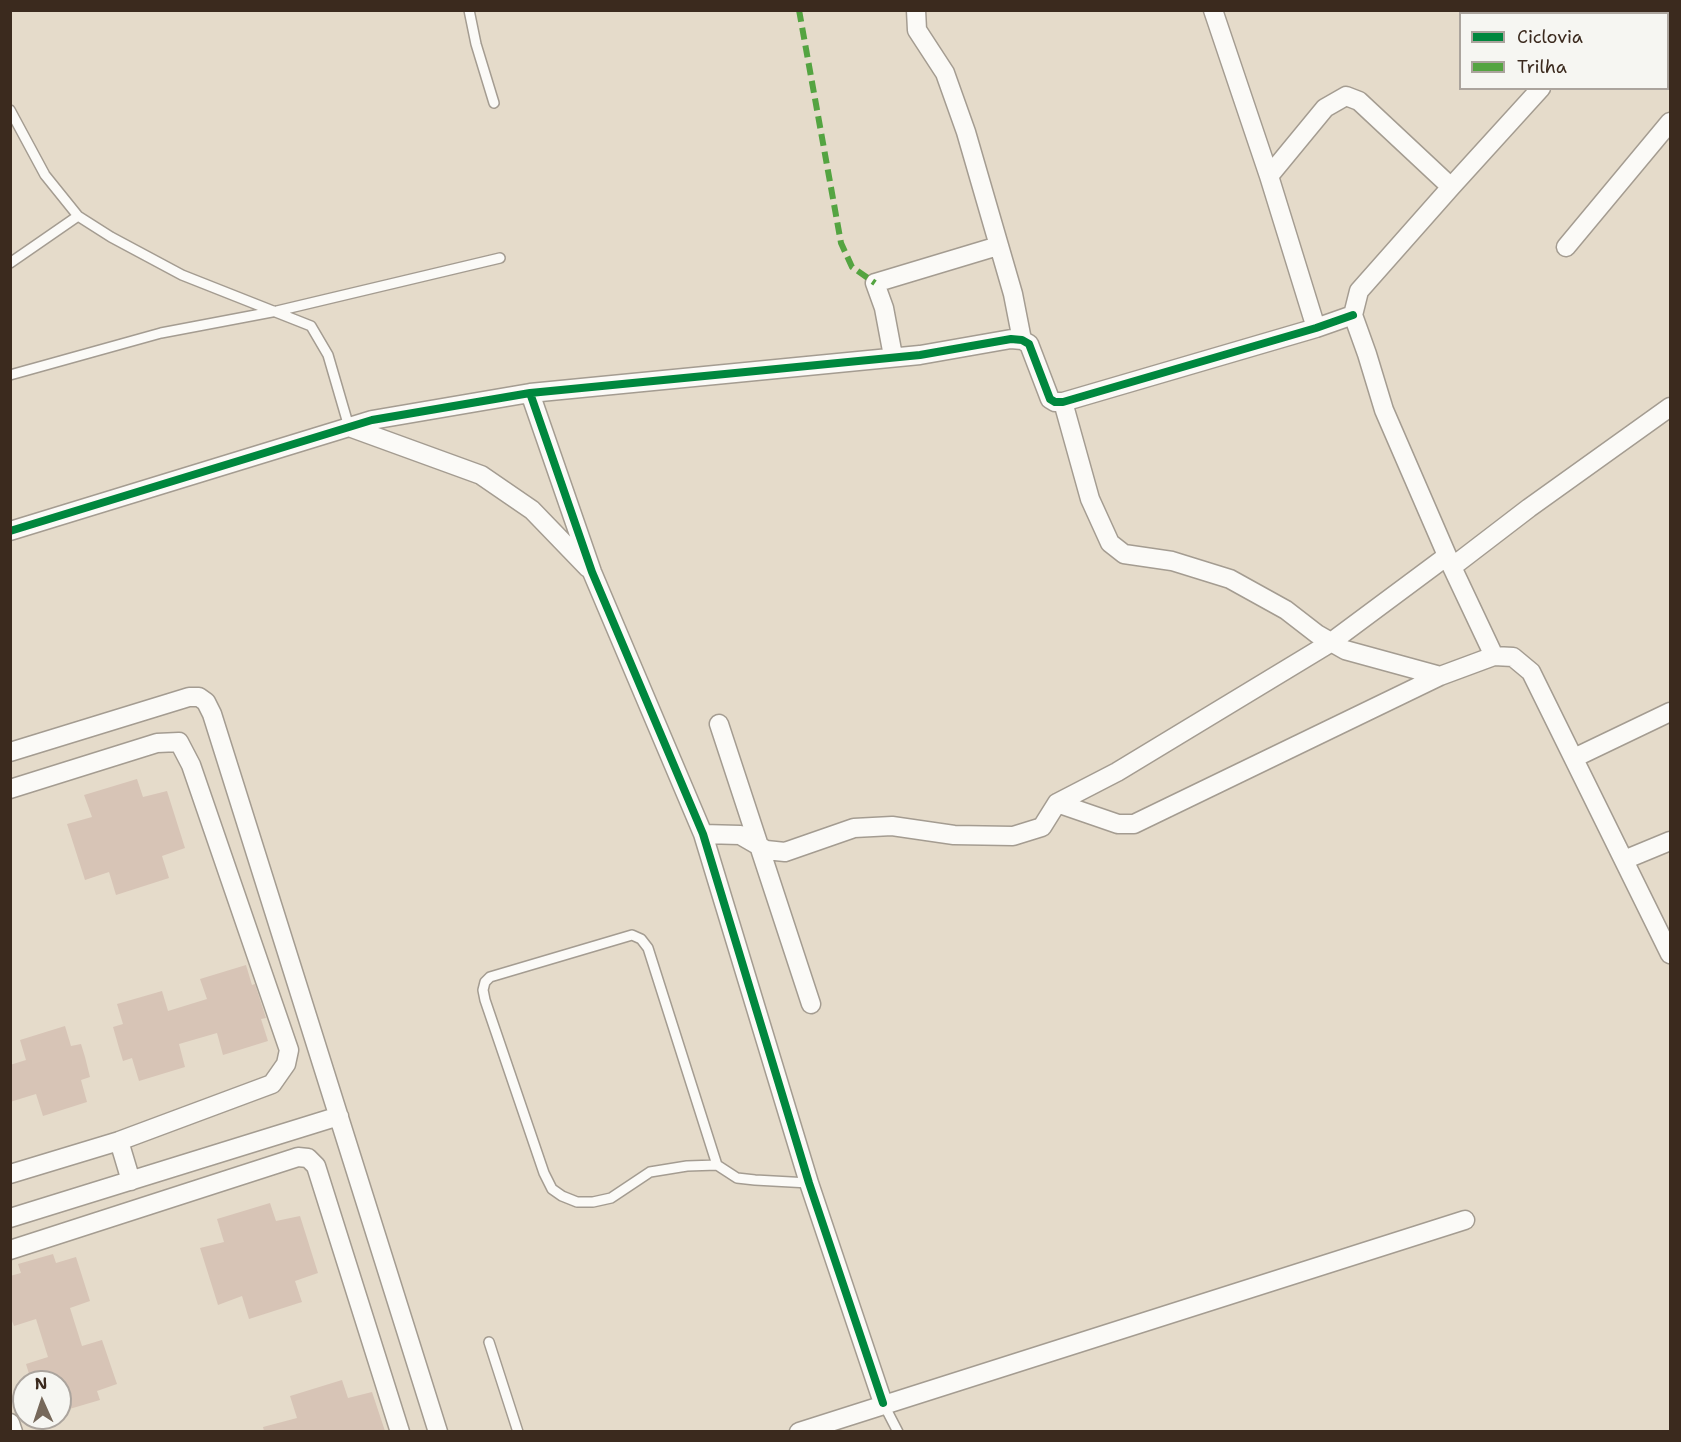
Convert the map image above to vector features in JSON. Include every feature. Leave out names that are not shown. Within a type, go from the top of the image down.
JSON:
[{"type":"street","points":[[916,10],[917,30],[945,73],[966,132],[1013,294],[1022,340]]},
{"type":"street","points":[[1213,10],[1269,176],[1316,328]]},
{"type":"street","points":[[1494,656],[1449,562],[1384,410],[1353,315],[1359,291],[1538,90]]},
{"type":"street","points":[[1269,176],[1325,108],[1346,96],[1359,101],[1451,187]]},
{"type":"street","points":[[1566,247],[1671,122]]},
{"type":"street","points":[[893,356],[884,308],[875,282],[998,246]]},
{"type":"street","points":[[10,531],[372,420],[530,393],[920,354],[1011,339],[1022,340],[1029,344],[1050,399],[1063,402],[1316,328],[1353,315]]},
{"type":"street","points":[[530,393],[592,572],[704,834],[809,1182],[883,1403]]},
{"type":"street","points":[[1063,402],[1090,499],[1110,543],[1124,554],[1172,561],[1230,579],[1287,610],[1330,643],[1369,658],[1440,676]]},
{"type":"street","points":[[704,834],[740,835],[766,850],[785,852],[854,828],[892,826],[954,836],[1013,836],[1042,826],[1057,802],[1117,772],[1330,643],[1529,508],[1671,407]]},
{"type":"street","points":[[349,427],[481,475],[532,510],[592,572]]},
{"type":"street","points":[[1057,802],[1118,825],[1134,824],[1440,676],[1494,656],[1513,657],[1532,672],[1671,954]]},
{"type":"street","points":[[10,752],[189,697],[199,697],[206,702],[212,714],[438,1431]]},
{"type":"street","points":[[1574,758],[1671,712]]},
{"type":"street","points":[[719,724],[811,1004]]},
{"type":"street","points":[[10,789],[157,743],[179,742],[191,765],[289,1050],[286,1064],[272,1084],[118,1141],[10,1174]]},
{"type":"street","points":[[1624,860],[1671,841]]},
{"type":"street","points":[[10,1218],[339,1116]]},
{"type":"street","points":[[118,1141],[131,1181]]},
{"type":"street","points":[[10,1250],[298,1157],[308,1158],[316,1166],[400,1431]]},
{"type":"street","points":[[799,1431],[1465,1220]]},
{"type":"street","points":[[10,1423],[13,1431]]},
{"type":"lane","points":[[469,10],[476,44],[494,103]]},
{"type":"lane","points":[[10,110],[45,175],[78,216],[111,237],[182,275],[311,326],[328,355],[349,427]]},
{"type":"lane","points":[[10,262],[78,216]]},
{"type":"lane","points":[[10,375],[161,333],[277,311],[500,258]]},
{"type":"lane","points":[[717,1166],[648,948],[641,939],[632,935],[490,977],[484,982],[483,990],[492,1021],[544,1173],[552,1189],[562,1196],[577,1202],[593,1202],[611,1198],[650,1172],[687,1166],[717,1166],[737,1178],[809,1182]]},
{"type":"lane","points":[[489,1341],[518,1431]]},
{"type":"lane","points":[[883,1403],[898,1431]]},
{"type":"building","points":[[137,779],[143,797],[167,791],[185,848],[162,856],[169,878],[116,895],[109,872],[85,880],[67,824],[92,817],[84,795]]},
{"type":"building","points":[[246,965],[266,1018],[261,1019],[268,1041],[223,1055],[217,1033],[179,1044],[185,1067],[139,1081],[132,1058],[123,1061],[113,1027],[123,1024],[117,1004],[162,991],[168,1011],[207,999],[200,979]]},
{"type":"building","points":[[65,1026],[71,1046],[81,1044],[85,1057],[90,1077],[81,1080],[87,1102],[43,1116],[36,1094],[10,1102],[10,1065],[26,1060],[20,1040]]},
{"type":"building","points":[[270,1203],[276,1221],[300,1216],[318,1273],[295,1281],[302,1302],[249,1319],[242,1296],[218,1305],[200,1248],[224,1242],[217,1219]]},
{"type":"building","points":[[53,1254],[56,1263],[76,1257],[90,1301],[70,1308],[82,1346],[102,1340],[117,1384],[97,1391],[100,1400],[72,1408],[72,1370],[28,1370],[26,1364],[48,1357],[36,1319],[14,1326],[10,1316],[10,1276],[21,1273],[18,1264]]},
{"type":"building","points":[[342,1380],[348,1398],[372,1392],[385,1431],[264,1431],[263,1427],[297,1418],[290,1396]]},
{"type":"marked path","points":[[799,10],[841,243],[852,267],[875,283]]},
{"type":"cycle path","points":[[10,531],[372,420],[530,393],[920,355],[1011,339],[1022,340],[1029,344],[1050,399],[1063,402],[1316,328],[1353,315]]},
{"type":"cycle path","points":[[530,393],[592,572],[703,834],[809,1183],[883,1403]]}]
